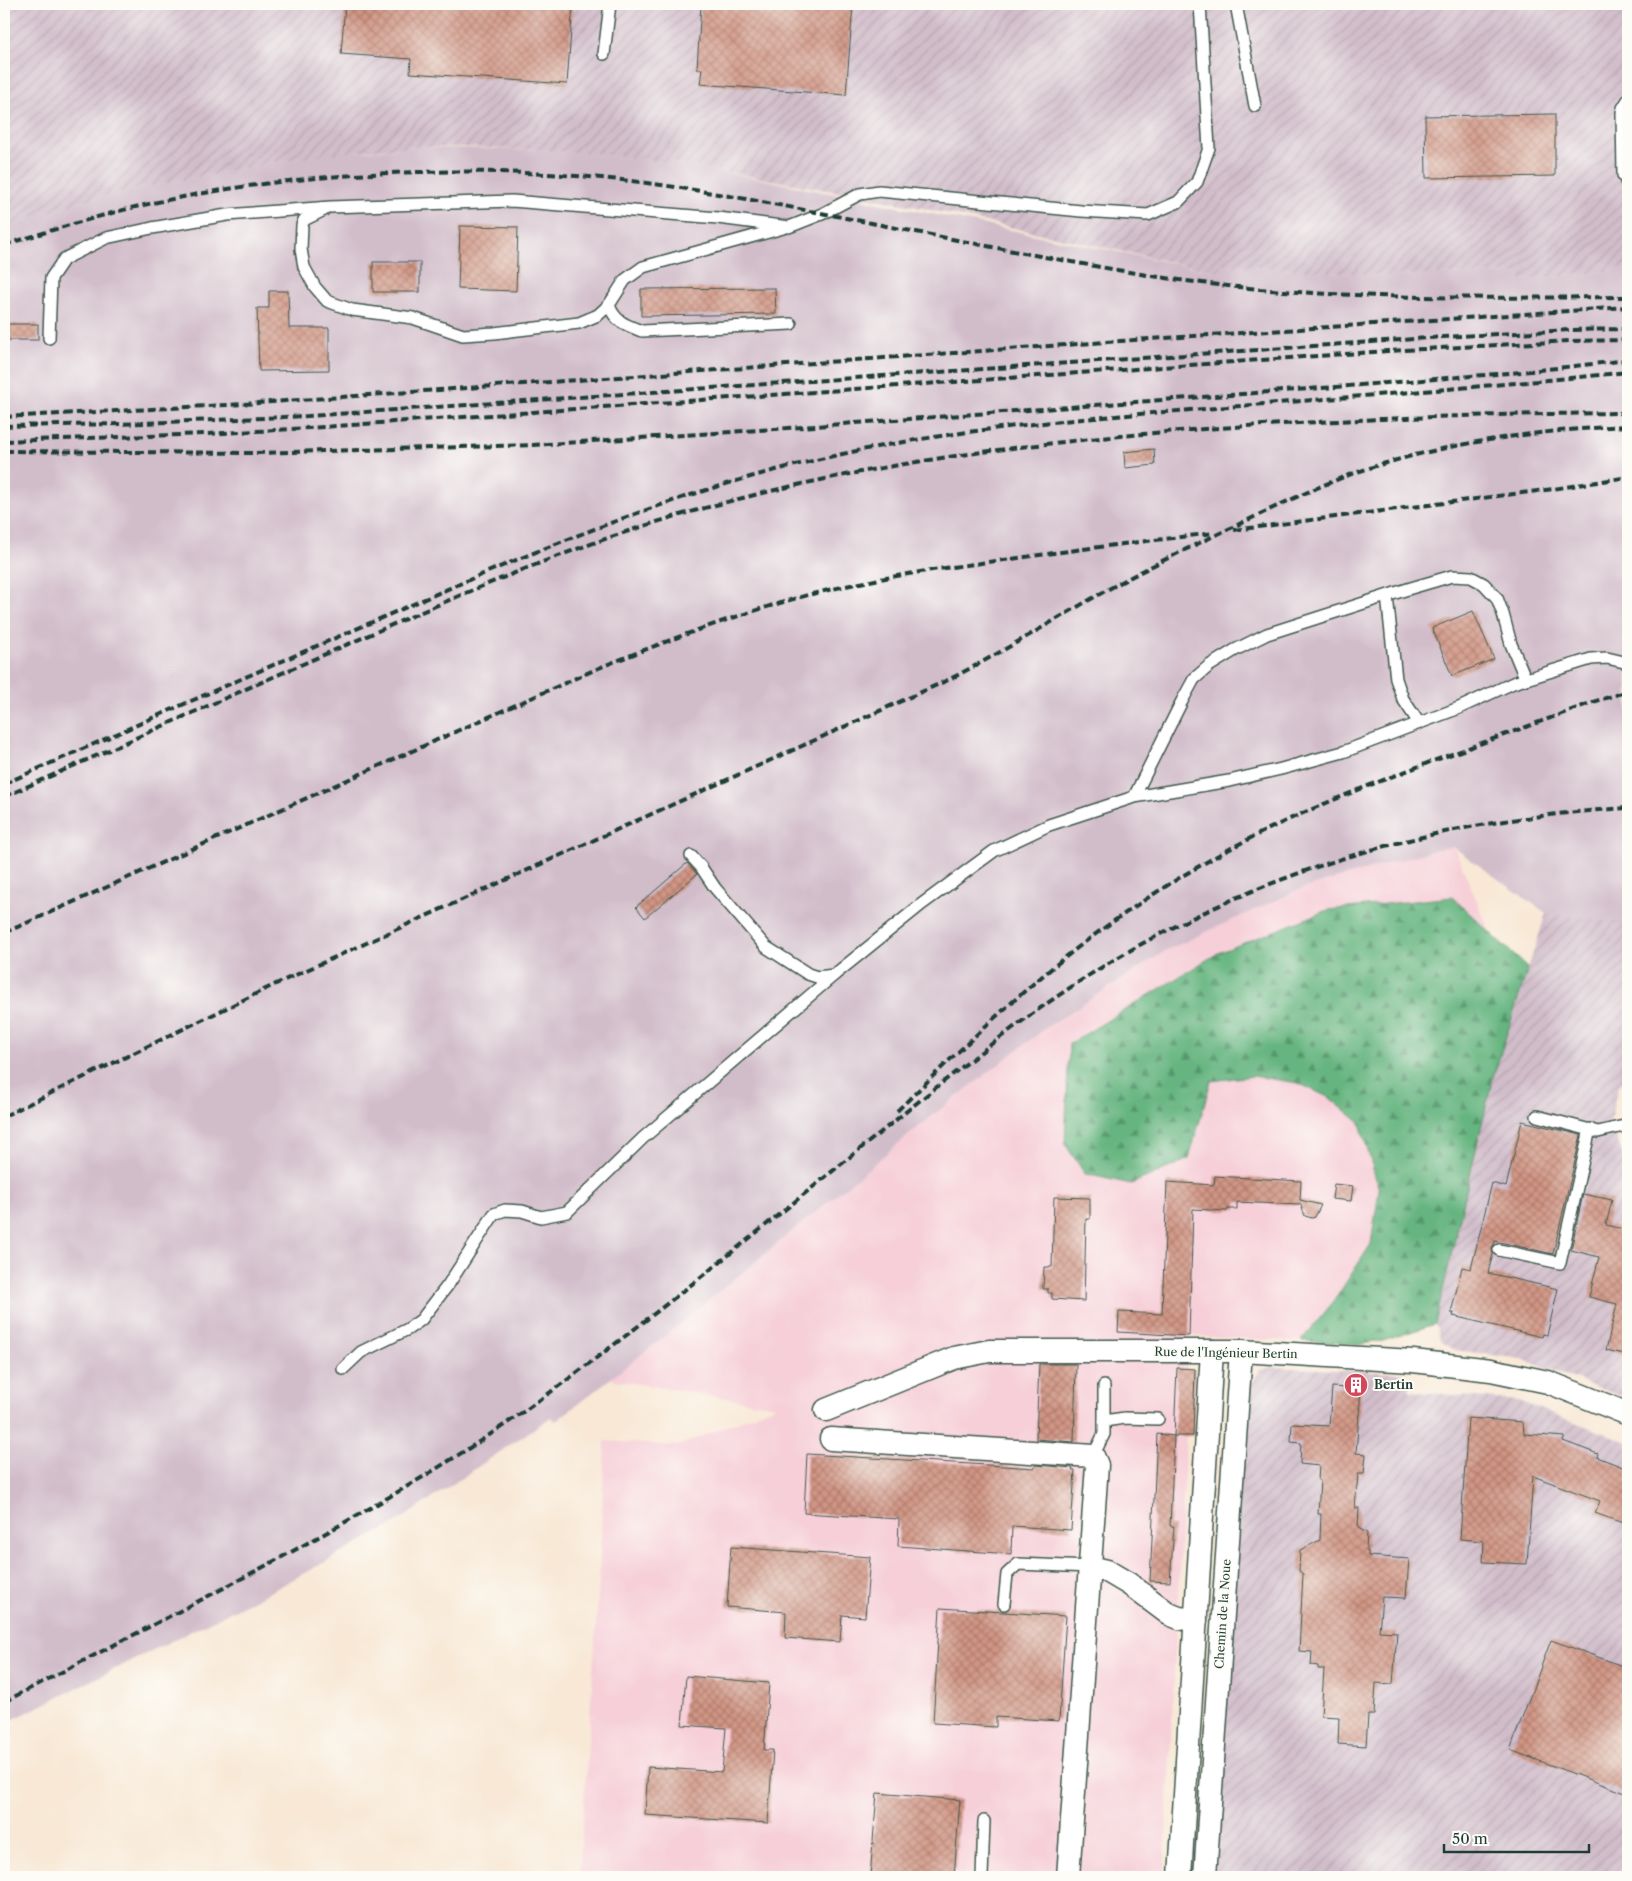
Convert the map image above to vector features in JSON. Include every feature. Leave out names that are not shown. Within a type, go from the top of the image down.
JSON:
[{"type":"street","name":"Rue de l'Ingénieur Bertin","points":[[826,1410],[954,1358],[989,1351],[1241,1350],[1413,1362],[1491,1370],[1548,1382],[1628,1414]]},
{"type":"street","name":"Chemin de la Noue","points":[[1205,1877],[1241,1350]]},
{"type":"street","points":[[1180,1877],[1212,1351]]},
{"type":"street","points":[[831,1440],[1094,1456],[1097,1465],[1068,1877]]},
{"type":"street","points":[[1090,1567],[1107,1571],[1129,1584],[1169,1614],[1179,1618],[1196,1620]]},
{"type":"lane","points":[[604,54],[610,4]]},
{"type":"lane","points":[[330,207],[304,220],[301,249],[304,267],[315,287],[327,301],[352,310],[413,318],[463,334],[494,333],[579,322],[598,315],[609,305],[625,280],[642,267],[789,226],[822,214],[860,194],[879,191],[1081,212],[1148,215],[1178,202],[1197,182],[1209,148],[1200,4]]},
{"type":"lane","points":[[1236,4],[1255,106]]},
{"type":"lane","points":[[1628,100],[1623,108],[1622,122],[1623,175],[1628,185]]},
{"type":"lane","points":[[49,338],[51,278],[64,259],[106,238],[227,215],[330,207],[512,201],[718,218],[789,226]]},
{"type":"lane","points":[[609,305],[613,316],[622,324],[642,331],[791,324]]},
{"type":"lane","points":[[1134,797],[1194,679],[1209,666],[1267,634],[1452,576],[1471,577],[1484,584],[1496,598],[1503,614],[1511,644],[1526,680]]},
{"type":"lane","points":[[1387,596],[1396,679],[1403,699],[1419,723]]},
{"type":"lane","points":[[343,1369],[361,1352],[408,1329],[421,1320],[448,1286],[494,1214],[505,1210],[522,1211],[541,1217],[567,1212],[643,1138],[834,975],[922,904],[994,851],[1049,825],[1134,797],[1220,782],[1317,760],[1372,742],[1513,683],[1591,659],[1607,658],[1628,663]]},
{"type":"lane","points":[[690,856],[702,867],[715,888],[766,948],[808,974],[818,977],[834,975]]},
{"type":"lane","points":[[1537,1116],[1598,1132],[1628,1125]]},
{"type":"lane","points":[[1499,1250],[1560,1263],[1590,1129]]},
{"type":"lane","points":[[1094,1456],[1104,1434],[1104,1386]]},
{"type":"lane","points":[[1104,1422],[1125,1418],[1158,1419]]},
{"type":"lane","points":[[1004,1604],[1007,1574],[1018,1564],[1090,1567]]},
{"type":"lane","points":[[982,1877],[984,1821]]},
{"type":"shaded area","points":[[4,4],[1628,4],[1628,267],[1594,273],[1521,280],[1519,273],[1386,276],[1222,265],[1222,273],[907,205],[706,168],[615,156],[543,150],[462,147],[370,150],[270,163],[98,197],[4,228]]},
{"type":"shaded area","points":[[416,147],[543,150],[615,156],[706,168],[1222,273],[1222,265],[1386,276],[1519,273],[1521,280],[1594,273],[1628,267],[1628,924],[1546,913],[1453,847],[1438,849],[1298,890],[1167,950],[1047,1027],[932,1116],[665,1336],[556,1421],[551,1417],[394,1524],[268,1593],[4,1724],[4,228],[98,197],[270,163],[341,153]]},
{"type":"shaded area","points":[[1454,847],[1500,956],[1383,1341],[1362,1344],[1189,1336],[1187,1368],[1195,1369],[1193,1436],[1186,1437],[1164,1877],[579,1877],[599,1583],[605,1441],[678,1446],[776,1406],[609,1379],[932,1116],[1047,1027],[1167,950],[1298,890],[1438,849]]},
{"type":"shaded area","points":[[1546,913],[1628,914],[1628,1077],[1618,1086],[1610,1121],[1625,1161],[1628,1162],[1628,1399],[1522,1359],[1454,1350],[1441,1341],[1435,1324],[1493,1077]]},
{"type":"shaded area","points":[[1271,1367],[1401,1373],[1408,1380],[1410,1391],[1518,1401],[1628,1442],[1628,1877],[1213,1877],[1243,1396],[1260,1370]]},
{"type":"green space","points":[[1452,897],[1528,968],[1493,1077],[1435,1324],[1383,1341],[1362,1344],[1301,1341],[1334,1301],[1371,1244],[1379,1190],[1360,1123],[1330,1098],[1298,1083],[1253,1076],[1211,1081],[1189,1159],[1131,1184],[1085,1174],[1065,1144],[1069,1044],[1218,953],[1328,910]]},
{"type":"building","points":[[345,4],[573,4],[567,84],[410,73],[411,59],[341,54]]},
{"type":"building","points":[[701,4],[853,4],[846,95],[700,84],[702,69],[697,69]]},
{"type":"building","points":[[1555,114],[1555,176],[1426,178],[1425,116]]},
{"type":"building","points":[[460,226],[518,227],[516,291],[458,289]]},
{"type":"building","points":[[373,262],[420,262],[420,292],[373,292]]},
{"type":"building","points":[[775,288],[776,314],[641,316],[641,289]]},
{"type":"building","points":[[269,291],[288,291],[289,328],[329,328],[329,370],[259,371],[257,308],[269,308]]},
{"type":"building","points":[[4,324],[38,324],[38,340],[4,340]]},
{"type":"building","points":[[1154,449],[1155,465],[1125,468],[1124,452]]},
{"type":"building","points":[[1473,611],[1494,659],[1452,676],[1432,628]]},
{"type":"building","points":[[687,863],[697,874],[645,918],[636,907]]},
{"type":"building","points":[[1522,1121],[1581,1135],[1553,1254],[1495,1241],[1492,1249],[1493,1254],[1488,1273],[1558,1289],[1547,1335],[1543,1334],[1542,1337],[1453,1316],[1454,1313],[1451,1313],[1462,1267],[1471,1269],[1492,1183],[1506,1187]]},
{"type":"building","points":[[1215,1176],[1301,1181],[1300,1200],[1321,1205],[1315,1217],[1312,1218],[1305,1216],[1300,1203],[1299,1205],[1237,1202],[1237,1209],[1228,1209],[1227,1211],[1193,1209],[1189,1336],[1118,1332],[1119,1312],[1162,1314],[1167,1182],[1214,1185]]},
{"type":"building","points":[[1334,1184],[1353,1186],[1351,1201],[1332,1199]]},
{"type":"building","points":[[1583,1194],[1612,1200],[1606,1225],[1628,1230],[1628,1355],[1606,1350],[1617,1304],[1589,1297],[1599,1257],[1571,1250]]},
{"type":"building","points":[[1054,1197],[1090,1198],[1090,1219],[1086,1219],[1084,1301],[1052,1299],[1052,1293],[1048,1293],[1048,1289],[1043,1289],[1044,1267],[1052,1267]]},
{"type":"building","points":[[1039,1364],[1076,1364],[1074,1442],[1036,1439]]},
{"type":"building","points":[[1177,1368],[1195,1369],[1193,1436],[1174,1436]]},
{"type":"building","points":[[1332,1387],[1361,1389],[1356,1453],[1366,1454],[1364,1474],[1358,1474],[1355,1508],[1359,1508],[1358,1528],[1367,1533],[1366,1551],[1368,1551],[1368,1556],[1409,1559],[1406,1598],[1382,1597],[1379,1631],[1397,1632],[1393,1684],[1376,1683],[1374,1715],[1368,1715],[1366,1746],[1338,1744],[1339,1717],[1321,1716],[1324,1669],[1318,1669],[1318,1666],[1311,1665],[1312,1652],[1299,1651],[1303,1574],[1299,1571],[1300,1550],[1320,1540],[1321,1514],[1318,1514],[1320,1481],[1318,1480],[1319,1466],[1300,1464],[1301,1443],[1291,1442],[1292,1424],[1329,1426]]},
{"type":"building","points":[[1468,1418],[1523,1422],[1524,1434],[1565,1437],[1563,1441],[1598,1454],[1597,1457],[1628,1469],[1628,1525],[1595,1513],[1600,1501],[1533,1476],[1527,1564],[1483,1562],[1484,1541],[1460,1539]]},
{"type":"building","points":[[1157,1434],[1174,1436],[1170,1526],[1174,1526],[1170,1582],[1150,1581]]},
{"type":"building","points":[[807,1454],[1035,1468],[1035,1465],[1073,1468],[1072,1470],[1075,1470],[1071,1530],[1012,1526],[1011,1554],[898,1546],[899,1519],[804,1513]]},
{"type":"building","points":[[731,1547],[870,1557],[865,1617],[842,1615],[840,1642],[785,1638],[786,1612],[727,1607]]},
{"type":"building","points":[[940,1608],[1066,1616],[1059,1721],[996,1717],[996,1727],[933,1723]]},
{"type":"building","points":[[1551,1640],[1628,1668],[1628,1794],[1510,1750]]},
{"type":"building","points":[[686,1676],[769,1683],[764,1750],[773,1750],[768,1823],[645,1815],[648,1767],[722,1772],[726,1728],[682,1725]]},
{"type":"building","points":[[877,1793],[960,1800],[954,1877],[870,1877]]},
{"type":"railway","points":[[4,245],[131,208],[192,195],[254,185],[380,174],[506,172],[569,175],[680,188],[826,214],[1076,263],[1217,285],[1334,294],[1393,296],[1628,297]]},
{"type":"railway","points":[[4,417],[244,404],[1120,341],[1628,307]]},
{"type":"railway","points":[[4,426],[121,424],[308,416],[1443,337],[1570,330],[1628,329]]},
{"type":"railway","points":[[4,441],[206,434],[309,428],[1387,351],[1570,341],[1628,340]]},
{"type":"railway","points":[[4,451],[255,453],[533,445],[1336,387],[1521,372],[1628,360]]},
{"type":"railway","points":[[4,784],[531,554],[640,512],[696,493],[808,462],[906,442],[1005,427],[1628,372]]},
{"type":"railway","points":[[4,797],[521,570],[650,524],[694,511],[820,480],[947,457],[1140,434],[1257,425],[1363,420],[1628,413]]},
{"type":"railway","points":[[4,1116],[278,983],[950,679],[1135,575],[1192,546],[1317,488],[1368,468],[1476,442],[1536,433],[1628,426]]},
{"type":"railway","points":[[1234,530],[1553,489],[1628,477]]},
{"type":"railway","points":[[4,933],[594,670],[719,622],[823,591],[904,575],[958,566],[1214,533]]},
{"type":"railway","points":[[897,1111],[979,1032],[1065,957],[1149,897],[1196,868],[1268,829],[1351,793],[1593,702],[1628,691]]},
{"type":"railway","points":[[4,1702],[311,1541],[404,1488],[494,1432],[569,1379],[659,1310],[983,1050],[1090,974],[1166,931],[1222,904],[1278,881],[1334,861],[1391,845],[1448,831],[1507,821],[1567,813],[1628,808]]},
{"type":"place","name":"Bertin","points":[[1356,1385]]}]
